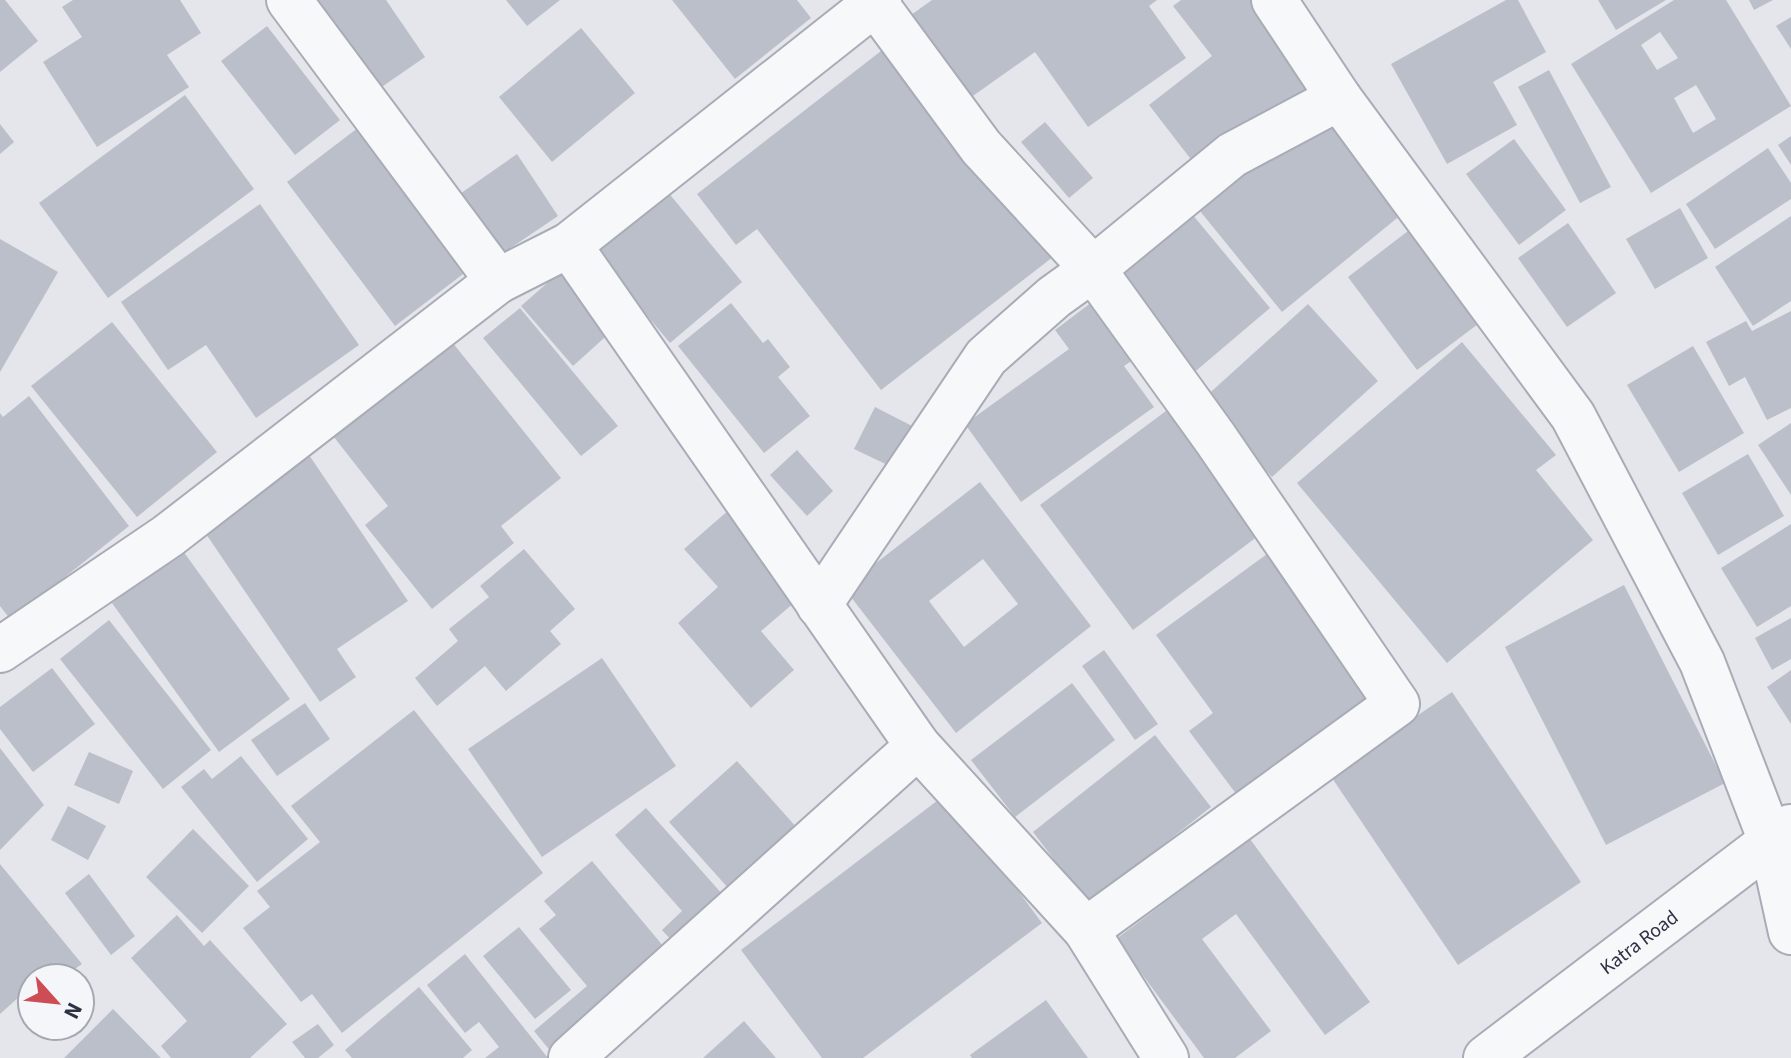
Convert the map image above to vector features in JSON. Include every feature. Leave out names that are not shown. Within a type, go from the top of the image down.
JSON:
[{"type":"street","points":[[289,0],[498,281]]},
{"type":"street","points":[[1274,0],[1339,98],[1573,416],[1702,662],[1781,834],[1791,932]]},
{"type":"street","points":[[0,650],[168,536],[498,281],[569,245],[877,2],[981,147],[1093,269],[1215,438],[1397,704],[1086,930]]},
{"type":"street","points":[[819,605],[986,357],[1054,297],[1093,269],[1232,155],[1339,98]]},
{"type":"street","points":[[569,245],[918,746],[1086,930],[1166,1058]]},
{"type":"street","points":[[571,1058],[918,746]]},
{"type":"street","name":"Katra Road","points":[[1486,1058],[1781,834]]},
{"type":"building","points":[[0,0],[5,0],[38,41],[0,72]]},
{"type":"building","points":[[73,0],[180,0],[201,33],[167,55],[189,87],[97,147],[43,62],[82,37],[62,7]]},
{"type":"building","points":[[309,0],[386,0],[425,57],[373,93]]},
{"type":"building","points":[[506,0],[560,0],[527,26]]},
{"type":"building","points":[[672,0],[797,0],[811,18],[735,79]]},
{"type":"building","points":[[932,0],[1157,0],[1149,6],[1186,58],[1088,127],[1035,52],[963,103],[904,20]]},
{"type":"building","points":[[1181,0],[1255,0],[1317,80],[1200,171],[1149,105],[1212,56],[1173,6]]},
{"type":"building","points":[[1506,0],[1518,0],[1546,52],[1493,82],[1517,125],[1447,164],[1391,64]]},
{"type":"building","points":[[1598,0],[1666,0],[1616,30]]},
{"type":"building","points":[[1674,0],[1726,0],[1791,106],[1651,193],[1571,64]],"holes":[[[1660,32],[1678,58],[1657,70],[1641,45]],[[1696,85],[1716,119],[1693,133],[1674,98]]]},
{"type":"building","points":[[1749,0],[1773,0],[1754,10]]},
{"type":"building","points":[[1791,17],[1791,49],[1776,26]]},
{"type":"building","points":[[267,26],[340,120],[295,155],[221,61]]},
{"type":"building","points":[[581,28],[635,93],[552,162],[499,97]]},
{"type":"building","points":[[890,44],[1053,257],[881,390],[757,229],[736,245],[697,194]]},
{"type":"building","points":[[1549,70],[1611,187],[1580,203],[1518,87]]},
{"type":"building","points":[[185,95],[254,189],[108,298],[39,203]]},
{"type":"building","points":[[1326,108],[1407,210],[1282,312],[1200,211]]},
{"type":"building","points":[[1045,122],[1093,178],[1069,198],[1021,142]]},
{"type":"building","points":[[0,124],[14,142],[0,154]]},
{"type":"building","points":[[359,127],[467,271],[395,326],[287,182]]},
{"type":"building","points":[[1791,136],[1791,165],[1778,145]]},
{"type":"building","points":[[1514,139],[1566,210],[1519,245],[1466,174]]},
{"type":"building","points":[[1768,148],[1791,183],[1791,199],[1715,249],[1686,204]]},
{"type":"building","points":[[517,154],[558,216],[496,258],[454,198]]},
{"type":"building","points":[[667,191],[742,282],[670,343],[594,252]]},
{"type":"building","points":[[260,204],[359,345],[256,418],[206,345],[168,370],[121,302]]},
{"type":"building","points":[[1187,208],[1270,308],[1191,375],[1108,275]]},
{"type":"building","points":[[1680,208],[1708,258],[1655,289],[1626,239]]},
{"type":"building","points":[[1791,216],[1791,301],[1753,326],[1715,267]]},
{"type":"building","points":[[1568,223],[1616,293],[1567,327],[1518,258]]},
{"type":"building","points":[[1408,231],[1478,324],[1417,370],[1348,277]]},
{"type":"building","points":[[0,239],[58,272],[0,372]]},
{"type":"building","points":[[562,270],[613,330],[573,366],[521,306]]},
{"type":"building","points":[[1092,302],[1133,360],[1124,366],[1154,407],[1021,502],[965,424],[1069,349],[1055,330]]},
{"type":"building","points":[[731,303],[763,343],[768,339],[790,367],[778,377],[810,416],[764,453],[678,346]]},
{"type":"building","points":[[1308,304],[1378,381],[1272,477],[1202,400]]},
{"type":"building","points":[[520,308],[618,426],[581,456],[483,338]]},
{"type":"building","points":[[1791,311],[1791,408],[1767,420],[1745,377],[1729,386],[1706,342],[1746,321],[1752,331]]},
{"type":"building","points":[[112,322],[217,452],[137,517],[31,386]]},
{"type":"building","points":[[448,337],[561,478],[501,526],[514,543],[432,609],[365,525],[388,506],[330,432]]},
{"type":"building","points":[[1462,342],[1556,455],[1536,470],[1593,540],[1447,663],[1297,483]]},
{"type":"building","points":[[1693,346],[1744,433],[1679,472],[1627,385]]},
{"type":"building","points":[[29,396],[129,526],[11,620],[0,606],[0,413],[3,417]]},
{"type":"building","points":[[875,407],[916,428],[896,469],[854,449]]},
{"type":"building","points":[[1170,408],[1262,533],[1133,630],[1040,505]]},
{"type":"building","points":[[1791,423],[1791,495],[1758,445]]},
{"type":"building","points":[[797,450],[833,491],[807,516],[770,475]]},
{"type":"building","points":[[1748,454],[1784,516],[1718,555],[1682,493]]},
{"type":"building","points":[[309,455],[408,601],[337,649],[356,677],[320,702],[202,528]]},
{"type":"building","points":[[980,482],[1091,626],[956,733],[844,588]],"holes":[[[983,559],[1018,604],[964,647],[929,601]]]},
{"type":"building","points":[[730,509],[803,595],[761,631],[794,670],[751,708],[678,623],[718,587],[684,549]]},
{"type":"building","points":[[1791,524],[1791,606],[1757,627],[1721,568]]},
{"type":"building","points":[[524,549],[575,609],[550,631],[561,644],[506,691],[485,666],[437,706],[415,678],[458,641],[449,629],[489,597],[480,586]]},
{"type":"building","points":[[183,551],[290,699],[219,752],[112,603]]},
{"type":"building","points":[[1267,554],[1371,697],[1237,795],[1189,731],[1213,713],[1156,635]]},
{"type":"building","points":[[1624,585],[1725,783],[1606,845],[1505,647]]},
{"type":"building","points":[[1791,618],[1791,659],[1772,670],[1755,638]]},
{"type":"building","points":[[109,620],[211,750],[163,789],[60,659]]},
{"type":"building","points":[[1104,650],[1158,724],[1135,740],[1082,666]]},
{"type":"building","points":[[602,658],[676,766],[542,857],[468,749]]},
{"type":"building","points":[[52,668],[95,724],[33,772],[0,729],[0,707]]},
{"type":"building","points":[[1791,670],[1791,724],[1767,687]]},
{"type":"building","points":[[1072,683],[1115,740],[1015,817],[971,760]]},
{"type":"building","points":[[1452,692],[1581,882],[1458,965],[1330,775]]},
{"type":"building","points":[[305,703],[330,739],[277,776],[251,740]]},
{"type":"building","points":[[414,710],[543,873],[342,1033],[312,994],[301,1002],[243,928],[270,907],[257,891],[320,842],[291,806]]},
{"type":"building","points":[[1155,735],[1211,807],[1088,904],[1033,832]]},
{"type":"building","points":[[0,748],[44,805],[0,850]]},
{"type":"building","points":[[89,752],[133,771],[119,804],[74,785]]},
{"type":"building","points":[[241,756],[308,839],[257,882],[181,787],[204,769],[212,779]]},
{"type":"building","points":[[737,761],[798,829],[755,918],[669,822]]},
{"type":"building","points":[[946,794],[1042,923],[863,1058],[822,1058],[741,950]]},
{"type":"building","points":[[68,806],[106,826],[88,860],[51,840]]},
{"type":"building","points":[[646,808],[738,912],[687,957],[662,930],[682,911],[615,835]]},
{"type":"building","points":[[193,829],[249,886],[202,933],[146,877]]},
{"type":"building","points":[[1250,839],[1370,1002],[1325,1035],[1236,914],[1202,939],[1271,1031],[1235,1058],[1204,1058],[1116,939]]},
{"type":"building","points":[[592,861],[679,965],[556,1058],[534,1031],[587,986],[539,929],[556,915],[544,901]]},
{"type":"building","points":[[0,864],[80,962],[16,962],[16,1000],[0,1014]]},
{"type":"building","points":[[89,874],[135,936],[111,955],[65,893]]},
{"type":"building","points":[[177,915],[204,946],[210,940],[287,1024],[250,1058],[171,1058],[161,1046],[187,1021],[131,958]]},
{"type":"building","points":[[519,927],[571,990],[535,1019],[483,956]]},
{"type":"building","points":[[465,954],[548,1058],[485,1058],[499,1047],[479,1022],[465,1033],[427,985]]},
{"type":"building","points":[[419,987],[472,1050],[463,1058],[352,1058],[345,1050]]},
{"type":"building","points":[[1046,1000],[1088,1058],[972,1058],[970,1055]]},
{"type":"building","points":[[113,1009],[161,1058],[64,1058],[80,1042],[96,1042],[96,1026]]},
{"type":"building","points":[[744,1021],[776,1058],[703,1058]]},
{"type":"building","points":[[318,1024],[334,1045],[318,1058],[305,1058],[292,1042]]}]
